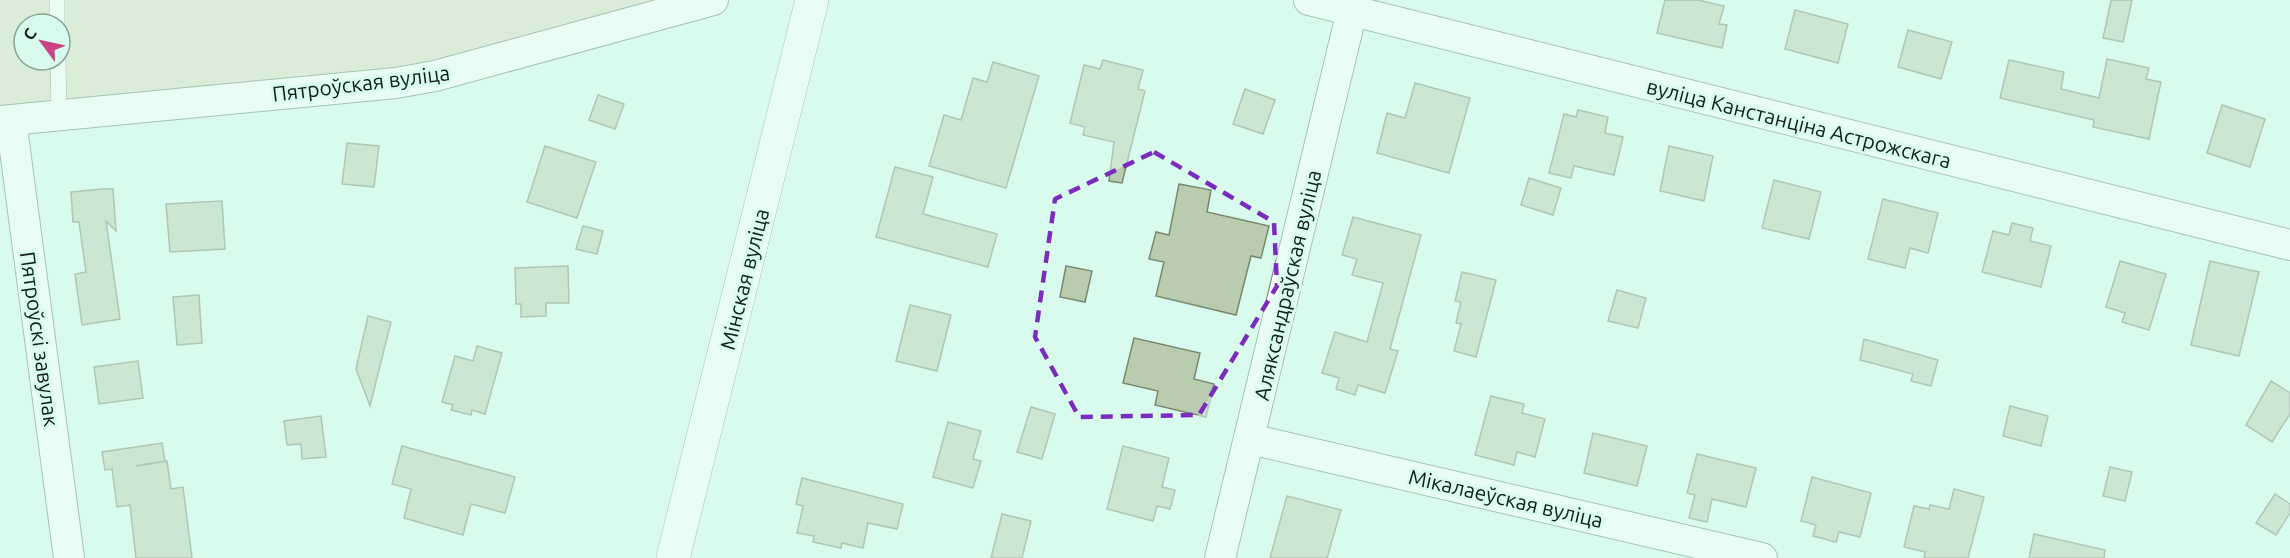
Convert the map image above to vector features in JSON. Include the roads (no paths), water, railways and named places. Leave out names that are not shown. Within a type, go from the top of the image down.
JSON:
[{"type":"main road","name":"Мінская вуліца","points":[[673,558],[812,0]]},
{"type":"street","name":"Пятроўская вуліца","points":[[6,121],[396,83],[435,76],[713,0]]},
{"type":"street","name":"вуліца Канстанціна Астрожскага","points":[[1309,0],[2290,245]]},
{"type":"street","name":"Аляксандраўская вуліца","points":[[1220,558],[1352,11]]},
{"type":"street","name":"Пятроўскі завулак","points":[[6,121],[69,558]]},
{"type":"street","name":"Мікалаеўская вуліца","points":[[1250,439],[1762,558]]},
{"type":"lane","points":[[58,72],[59,115]]}]
